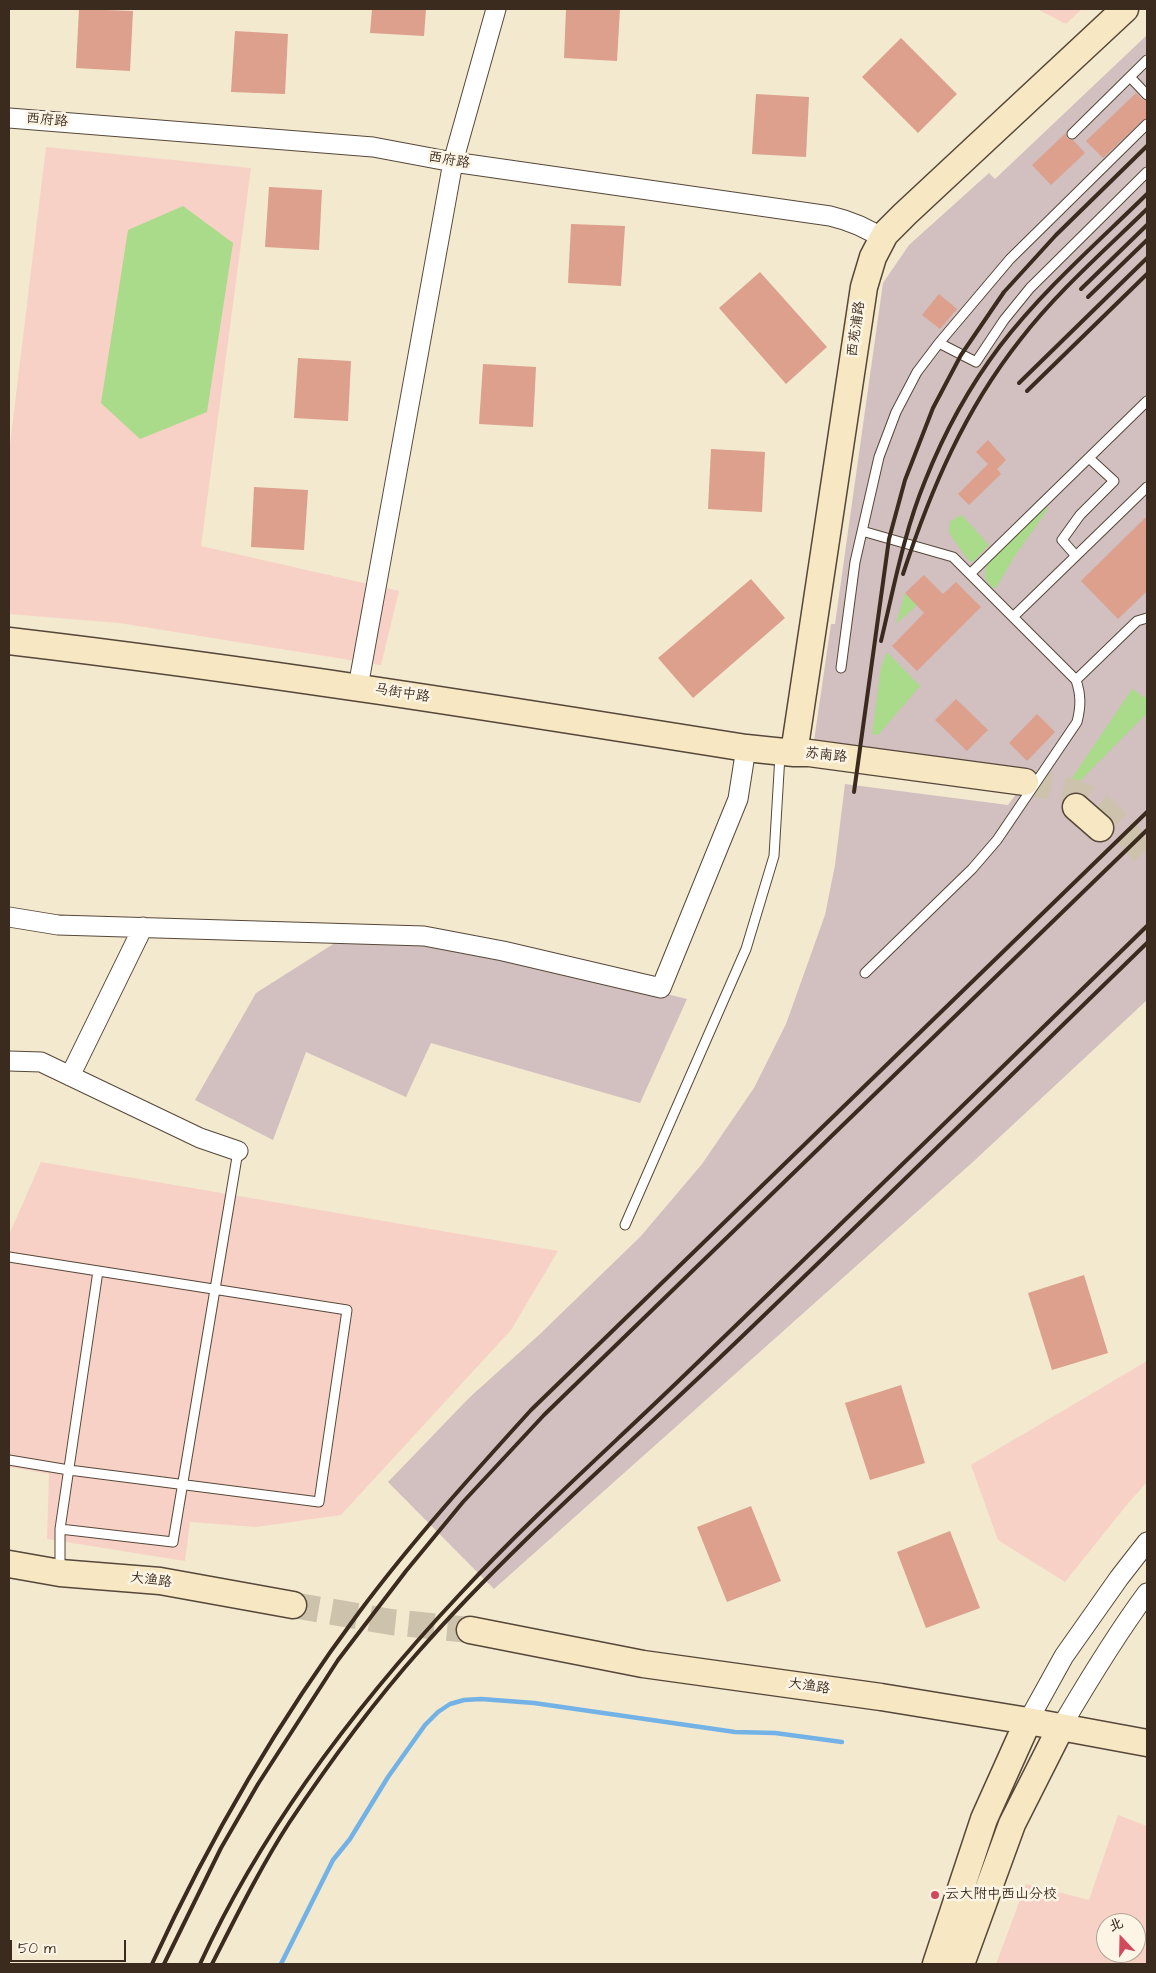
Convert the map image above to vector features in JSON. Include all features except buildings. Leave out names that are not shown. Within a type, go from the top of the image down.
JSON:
[{"type":"street","points":[[358,687],[453,162],[496,9]]},
{"type":"street","name":"西苑浦路","points":[[787,753],[864,287],[873,258],[883,239],[905,214],[1125,9]]},
{"type":"street","name":"西府路","points":[[9,118],[373,147],[453,162],[830,216],[848,220],[865,227],[883,239]]},
{"type":"street","name":"马街中路","points":[[9,641],[142,657],[358,687],[787,753]]},
{"type":"street","points":[[9,917],[58,925],[424,936],[503,951],[661,988],[738,799],[746,748]]},
{"type":"street","name":"苏南路","points":[[787,753],[809,753],[1021,788]]},
{"type":"street","points":[[1076,807],[1100,828]]},
{"type":"street","points":[[70,1076],[143,927]]},
{"type":"street","points":[[9,1061],[41,1062],[200,1138],[238,1151]]},
{"type":"street","points":[[936,1964],[984,1819],[1028,1721],[1064,1656],[1147,1542]]},
{"type":"street","name":"大渔路","points":[[9,1564],[60,1572],[160,1581],[293,1605]]},
{"type":"street","points":[[961,1964],[1012,1824],[1061,1727],[1093,1671],[1147,1593]]},
{"type":"street","name":"大渔路","points":[[470,1630],[643,1664],[790,1684],[1028,1721],[1147,1743]]},
{"type":"lane","points":[[1072,134],[1147,60]]},
{"type":"lane","points":[[1130,77],[1147,95]]},
{"type":"lane","points":[[841,668],[855,562],[879,457],[896,412],[917,372],[1010,259],[1147,124]]},
{"type":"lane","points":[[939,343],[976,362],[1004,320],[1030,288],[1060,256],[1147,172]]},
{"type":"lane","points":[[970,574],[1147,402]]},
{"type":"lane","points":[[1076,556],[1062,540],[1080,515],[1114,481],[1089,458]]},
{"type":"lane","points":[[1013,617],[1147,487]]},
{"type":"lane","points":[[862,531],[953,558],[1076,680],[1081,694],[1077,722],[997,840],[972,869],[864,972]]},
{"type":"lane","points":[[1076,680],[1137,621],[1147,618]]},
{"type":"lane","points":[[625,1224],[746,949],[774,856],[787,753]]},
{"type":"lane","points":[[60,1529],[172,1542],[238,1151]]},
{"type":"lane","points":[[9,1257],[347,1310],[318,1502],[69,1470],[9,1460]]},
{"type":"lane","points":[[60,1572],[60,1529],[98,1270]]},
{"type":"shaded area","points":[[1037,9],[1082,9],[1066,24]]},
{"type":"shaded area","points":[[1147,35],[1147,1000],[975,1160],[494,1589],[388,1482],[470,1397],[540,1334],[641,1236],[702,1164],[754,1088],[786,1024],[825,915],[835,865],[845,784],[1008,805],[1030,775],[814,741],[831,624],[835,624],[883,283],[909,245],[989,173],[995,179]]},
{"type":"shaded area","points":[[46,147],[251,168],[201,546],[399,591],[381,665],[119,623],[9,614],[9,453]]},
{"type":"shaded area","points":[[338,941],[432,945],[535,962],[687,999],[640,1103],[431,1043],[406,1097],[306,1052],[273,1140],[195,1100],[256,993]]},
{"type":"shaded area","points":[[41,1162],[558,1251],[511,1330],[341,1515],[256,1527],[190,1522],[185,1561],[47,1539],[49,1474],[9,1467],[9,1235]]},
{"type":"shaded area","points":[[1147,1361],[1147,1482],[1065,1582],[998,1540],[971,1465]]},
{"type":"shaded area","points":[[1118,1815],[1147,1826],[1147,1964],[996,1964],[1026,1884],[1089,1900]]},
{"type":"green space","points":[[183,206],[233,243],[207,412],[140,439],[101,403],[128,230]]},
{"type":"green space","points":[[1046,507],[1048,509],[1014,557],[996,588],[993,588],[985,577],[988,563]]},
{"type":"green space","points":[[962,515],[989,545],[973,562],[969,561],[949,533],[950,521]]},
{"type":"green space","points":[[905,593],[917,605],[896,624]]},
{"type":"green space","points":[[887,652],[920,686],[878,735],[872,734],[881,667]]},
{"type":"green space","points":[[1132,689],[1147,699],[1147,713],[1076,785],[1070,781]]},
{"type":"waterway","points":[[281,1964],[333,1860],[350,1839],[388,1777],[425,1725],[438,1712],[450,1704],[464,1700],[481,1699],[534,1703],[735,1732],[775,1733],[842,1742]]},
{"type":"tunnel","points":[[1025,782],[1071,791],[1094,802],[1111,816],[1147,856]]},
{"type":"tunnel","points":[[293,1605],[391,1622],[470,1630]]},
{"type":"railway","points":[[854,792],[889,539],[905,480],[933,408],[961,355],[1004,292],[1056,235],[1147,146]]},
{"type":"railway","points":[[881,641],[900,560],[918,500],[940,445],[968,394],[1000,346],[1034,306],[1071,267],[1147,194]]},
{"type":"railway","points":[[903,574],[925,512],[951,452],[982,395],[1000,367],[1049,305],[1147,209]]},
{"type":"railway","points":[[1081,289],[1147,225]]},
{"type":"railway","points":[[1088,297],[1147,240]]},
{"type":"railway","points":[[1019,383],[1147,258]]},
{"type":"railway","points":[[1027,391],[1147,274]]},
{"type":"railway","points":[[152,1964],[221,1827],[273,1738],[360,1611],[443,1508],[531,1410],[1147,812]]},
{"type":"railway","points":[[164,1964],[221,1848],[258,1784],[338,1660],[406,1571],[463,1502],[544,1415],[1147,830]]},
{"type":"railway","points":[[200,1964],[225,1913],[253,1864],[315,1769],[385,1679],[460,1594],[546,1507],[751,1311],[1147,926]]},
{"type":"railway","points":[[212,1964],[268,1857],[335,1756],[385,1691],[456,1610],[532,1533],[782,1298],[1147,943]]},
{"type":"place","name":"云大附中西山分校","points":[[935,1895]]}]
